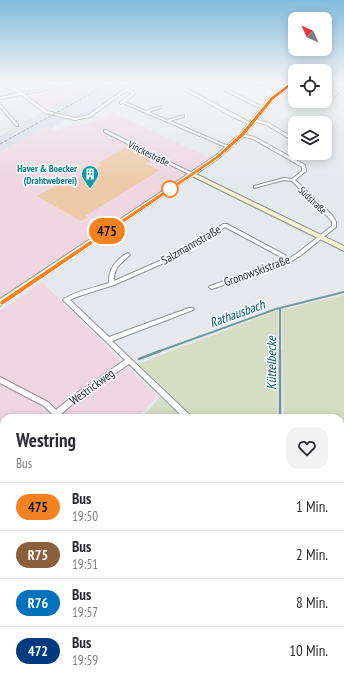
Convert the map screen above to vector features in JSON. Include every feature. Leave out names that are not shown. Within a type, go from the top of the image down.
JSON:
[{"type":"main road","points":[[0,303],[229,148],[258,115]]},
{"type":"main road","points":[[192,174],[344,249]]},
{"type":"street","points":[[8,115],[17,125]]},
{"type":"street","points":[[56,115],[77,119],[91,115]]},
{"type":"street","points":[[152,115],[229,148]]},
{"type":"street","points":[[232,115],[253,122],[268,124],[288,137]]},
{"type":"street","points":[[166,121],[183,116]]},
{"type":"street","name":"Vinckestraße","points":[[106,131],[192,174]]},
{"type":"street","name":"Südstraße","points":[[242,135],[254,138],[304,166],[304,170],[293,180]]},
{"type":"street","name":"Südstraße","points":[[255,187],[284,179],[293,180],[330,216],[334,222],[334,226],[320,237]]},
{"type":"street","name":"Salzmannstraße","points":[[108,340],[66,300],[112,284],[182,253],[225,225],[283,256],[288,261]]},
{"type":"street","name":"Gronowskistraße","points":[[212,287],[288,261],[320,237]]},
{"type":"street","points":[[112,284],[110,276],[113,268],[128,255]]},
{"type":"street","points":[[185,414],[108,340],[191,309]]},
{"type":"street","name":"Westrickweg","points":[[56,414],[76,398],[129,361]]},
{"type":"street","name":"Westrickweg","points":[[0,380],[46,404],[53,414]]},
{"type":"shaded area","points":[[38,115],[52,115],[66,119],[52,128],[46,126],[0,152],[0,136]]},
{"type":"shaded area","points":[[61,115],[72,115],[69,117]]},
{"type":"shaded area","points":[[72,115],[88,115],[86,116],[69,117]]},
{"type":"shaded area","points":[[107,115],[118,115],[210,158],[0,297],[0,152],[46,126],[56,130],[69,126],[87,124]]},
{"type":"shaded area","points":[[42,282],[131,372],[157,396],[141,414],[0,414],[0,311]]},
{"type":"green space","points":[[344,295],[344,414],[284,414],[282,310]]},
{"type":"green space","points":[[278,310],[277,414],[191,414],[138,364]]},
{"type":"green space","points":[[160,397],[178,414],[145,414]]},
{"type":"building","name":"Haver & Boecker (Drahtweberei)","points":[[125,148],[152,160],[145,164],[160,170],[85,216],[88,217],[81,221],[37,196],[67,180],[71,182],[102,165],[98,163]]},
{"type":"waterway","name":"Rathausbach","points":[[280,308],[344,292]]},
{"type":"waterway","name":"Rathausbach","points":[[157,352],[280,308]]},
{"type":"waterway","name":"Küttelbecke","points":[[280,308],[280,414]]},
{"type":"waterway","name":"Rathausbach","points":[[139,359],[160,351]]},
{"type":"railway","points":[[0,144],[53,115]]},
{"type":"bus line","name":"475","points":[[0,303],[217,157],[242,135],[258,115]]},
{"type":"place","name":"Haver & Boecker (Drahtweberei)","points":[[90,189]]}]
